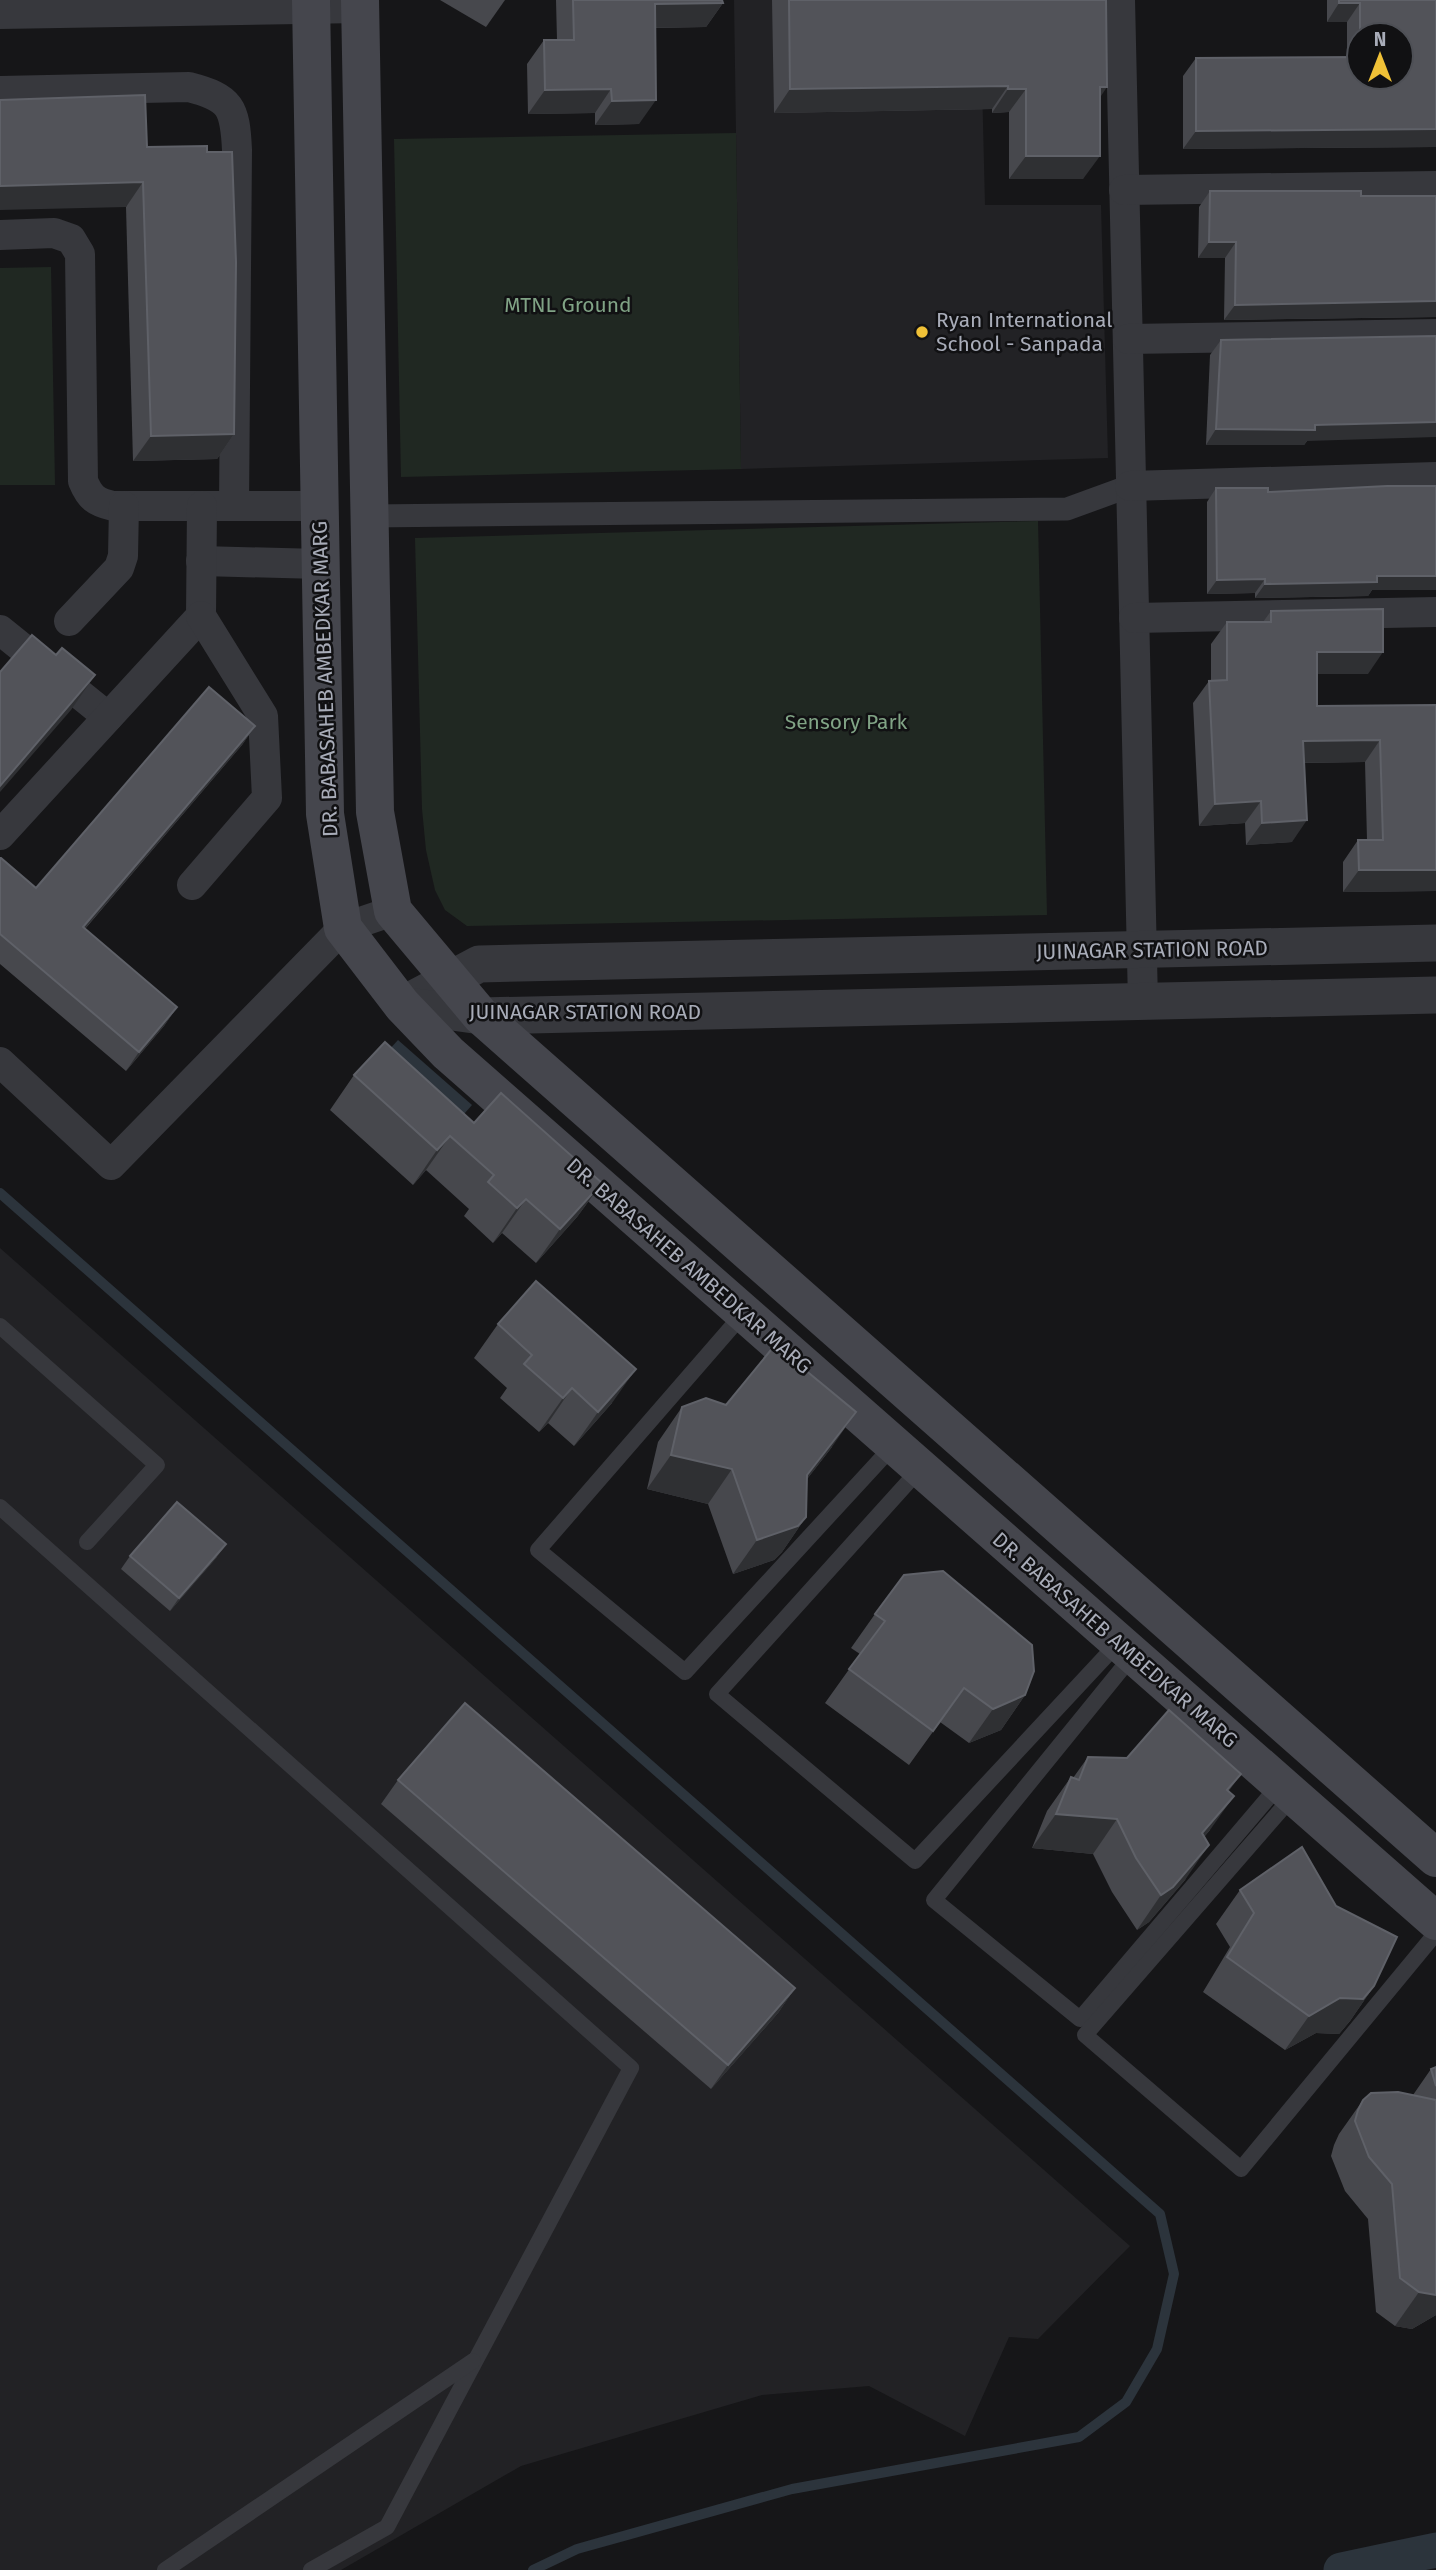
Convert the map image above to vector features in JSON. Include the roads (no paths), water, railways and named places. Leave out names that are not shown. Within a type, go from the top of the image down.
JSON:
[{"type":"main road","name":"DR. BABASAHEB AMBEDKAR MARG","points":[[311,4],[325,814],[343,928],[402,1005],[448,1053],[1436,1921]]},
{"type":"main road","points":[[361,4],[375,812],[393,911],[481,1016],[1436,1857]]},
{"type":"main road","points":[[1046,1579],[1079,1543]]},
{"type":"street","points":[[1120,0],[1143,1002]]},
{"type":"street","points":[[0,14],[361,4]]},
{"type":"street","points":[[0,91],[188,86],[216,94],[229,107],[236,125],[237,150],[234,506]]},
{"type":"street","points":[[1124,190],[1436,186]]},
{"type":"street","points":[[0,234],[54,233],[71,240],[80,254],[83,481],[88,494],[96,502],[124,506],[319,506]]},
{"type":"street","points":[[1128,339],[1436,334]]},
{"type":"street","points":[[370,516],[1067,509],[1130,486],[1436,477]]},
{"type":"street","points":[[69,621],[119,568],[123,556],[124,506]]},
{"type":"street","points":[[192,885],[267,798],[263,716],[201,616],[202,506]]},
{"type":"street","points":[[201,561],[320,564]]},
{"type":"street","points":[[1134,618],[1436,612]]},
{"type":"street","points":[[0,835],[201,616]]},
{"type":"street","points":[[0,630],[108,717]]},
{"type":"street","points":[[0,1062],[111,1166],[343,928],[393,911]]},
{"type":"street","name":"JUINAGAR STATION ROAD","points":[[402,1005],[480,964],[1436,943]]},
{"type":"street","name":"JUINAGAR STATION ROAD","points":[[402,1005],[481,1016],[1436,995]]},
{"type":"lane","points":[[743,1314],[538,1550],[685,1672],[906,1458]]},
{"type":"lane","points":[[0,1326],[157,1465],[88,1542]]},
{"type":"lane","points":[[906,1458],[717,1694],[915,1861],[1126,1648]]},
{"type":"lane","points":[[0,1507],[631,2068],[387,2527],[311,2570]]},
{"type":"lane","points":[[1126,1648],[934,1900],[1080,2019],[1286,1790]]},
{"type":"lane","points":[[1286,1790],[1085,2035],[1241,2169],[1436,1933]]},
{"type":"lane","points":[[165,2570],[476,2360]]},
{"type":"waterway","points":[[0,1193],[1160,2214],[1174,2274],[1157,2349],[1126,2402],[1079,2437],[792,2489],[577,2549],[533,2570]]},
{"type":"waterway","points":[[1341,2570],[1436,2550]]},
{"type":"place","name":"Ryan International School - Sanpada","points":[[922,332]]},
{"type":"park label","name":"MTNL Ground","points":[[568,305]]},
{"type":"park label","name":"Sensory Park","points":[[846,722]]}]
